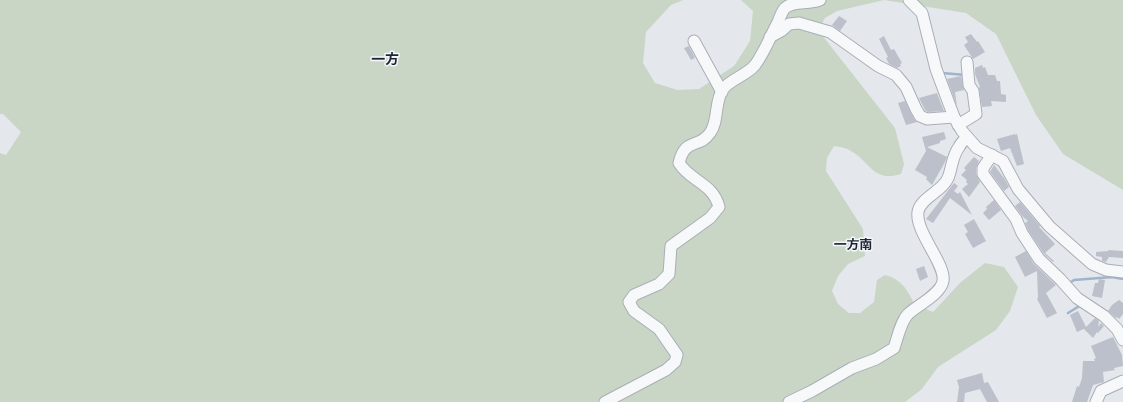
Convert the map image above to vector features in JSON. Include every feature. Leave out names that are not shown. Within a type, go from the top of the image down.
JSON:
[{"type":"street","points":[[605,402],[666,370],[675,362],[677,355],[659,329],[634,311],[630,302],[634,295],[659,284],[669,274],[671,246],[710,218],[719,207],[712,191],[684,171],[679,163],[681,153],[688,146],[700,141],[710,134],[715,122],[723,90],[754,65],[784,8],[793,3],[814,3],[820,0]]},
{"type":"street","points":[[909,0],[922,13],[936,69],[956,121],[967,138],[977,148],[1002,161],[1018,189],[1049,226],[1092,264],[1106,270],[1123,272]]},
{"type":"street","points":[[770,37],[781,31],[789,24],[799,23],[830,32],[878,66],[896,75],[906,88],[920,116],[926,119],[956,121],[976,114],[973,91],[969,85],[967,62]]},
{"type":"street","points":[[694,41],[722,92]]},
{"type":"street","points":[[789,402],[812,391],[852,368],[876,359],[894,348],[901,326],[908,315],[936,292],[943,281],[942,272],[919,224],[918,212],[922,203],[938,192],[948,179],[958,147],[967,138]]},
{"type":"street","points":[[992,155],[983,168],[983,174],[1016,219],[1022,233],[1039,259],[1077,298],[1104,316],[1117,329],[1123,340]]},
{"type":"street","points":[[1096,402],[1101,390],[1123,381]]},
{"type":"green space","points":[[0,0],[683,0],[671,5],[646,32],[643,63],[655,83],[678,90],[699,89],[734,66],[750,41],[753,11],[741,0],[884,0],[837,11],[825,18],[818,30],[895,128],[904,164],[901,174],[884,176],[872,170],[846,148],[834,146],[827,158],[826,171],[863,229],[865,256],[848,264],[838,276],[832,291],[838,304],[849,313],[860,313],[874,302],[877,280],[885,275],[900,282],[914,304],[933,312],[961,282],[985,263],[1004,267],[1018,287],[1010,311],[996,330],[938,367],[922,389],[905,402],[0,402],[0,153],[6,155],[21,132],[3,114],[0,114]]},
{"type":"green space","points":[[884,0],[1123,0],[1123,190],[1063,154],[1036,115],[996,34],[966,13]]},
{"type":"building","points":[[839,16],[847,21],[840,31],[832,25]]},
{"type":"building","points":[[971,34],[977,42],[978,41],[985,52],[973,59],[964,45],[968,42],[965,37]]},
{"type":"building","points":[[884,36],[891,50],[894,49],[902,63],[900,64],[901,66],[897,68],[889,64],[886,58],[888,57],[879,39]]},
{"type":"building","points":[[689,46],[695,58],[691,60],[684,48]]},
{"type":"building","points":[[982,65],[983,68],[985,67],[988,75],[995,75],[997,81],[1000,81],[1001,94],[1006,95],[1006,102],[991,101],[992,106],[982,107],[980,87],[975,74],[975,68]]},
{"type":"building","points":[[961,76],[964,90],[955,92],[957,106],[947,79]]},
{"type":"building","points":[[937,93],[944,111],[928,112],[925,110],[919,98]]},
{"type":"building","points":[[905,101],[917,122],[906,125],[898,103]]},
{"type":"building","points":[[944,132],[946,139],[940,141],[940,143],[927,147],[947,157],[932,185],[926,179],[927,177],[915,170],[926,151],[922,137]]},
{"type":"building","points":[[1017,134],[1024,164],[1017,166],[1010,148],[1001,151],[997,139]]},
{"type":"building","points":[[974,157],[979,161],[976,168],[976,174],[980,182],[969,197],[962,189],[968,184],[966,182],[967,180],[961,175],[966,170],[964,168]]},
{"type":"building","points":[[994,165],[1009,187],[1004,191],[990,172]]},
{"type":"building","points":[[954,183],[958,186],[954,191],[958,194],[960,192],[972,215],[950,198],[933,223],[926,219]]},
{"type":"building","points":[[994,200],[1001,210],[989,220],[983,213],[987,209],[986,207]]},
{"type":"building","points":[[1020,202],[1040,226],[1039,227],[1055,244],[1045,253],[1054,261],[1053,262],[1044,254],[1028,230],[1025,223],[1028,221],[1015,206]]},
{"type":"building","points":[[974,219],[986,241],[973,248],[965,234],[968,232],[964,225]]},
{"type":"building","points":[[1108,250],[1123,251],[1123,258],[1109,257],[1106,262],[1102,261],[1102,257],[1096,256],[1096,252],[1109,251]]},
{"type":"building","points":[[1026,251],[1034,264],[1056,285],[1046,293],[1057,313],[1047,318],[1037,299],[1037,271],[1025,277],[1015,257]]},
{"type":"building","points":[[924,266],[928,277],[920,281],[916,269]]},
{"type":"building","points":[[1099,279],[1105,280],[1102,298],[1092,296],[1095,283],[1098,283]]},
{"type":"building","points":[[1119,300],[1123,303],[1123,314],[1119,319],[1108,311],[1112,305]]},
{"type":"building","points":[[1078,311],[1086,327],[1095,318],[1099,321],[1098,327],[1101,323],[1104,326],[1093,338],[1084,329],[1086,328],[1077,332],[1070,315]]},
{"type":"building","points":[[1113,337],[1122,355],[1123,366],[1114,368],[1115,370],[1103,372],[1104,382],[1093,385],[1087,402],[1072,402],[1077,386],[1079,387],[1082,378],[1083,361],[1095,361],[1094,359],[1096,358],[1091,346]]},
{"type":"building","points":[[982,373],[984,383],[988,382],[999,402],[987,402],[980,389],[965,393],[964,402],[957,402],[959,387],[957,380]]},
{"type":"waterway","points":[[942,73],[966,75]]},
{"type":"waterway","points":[[1071,282],[1074,280],[1112,277],[1123,279]]},
{"type":"waterway","points":[[1068,313],[1081,305]]},
{"type":"district","name":"一方","points":[[385,59]]},
{"type":"district","name":"一方南","points":[[853,244]]}]
